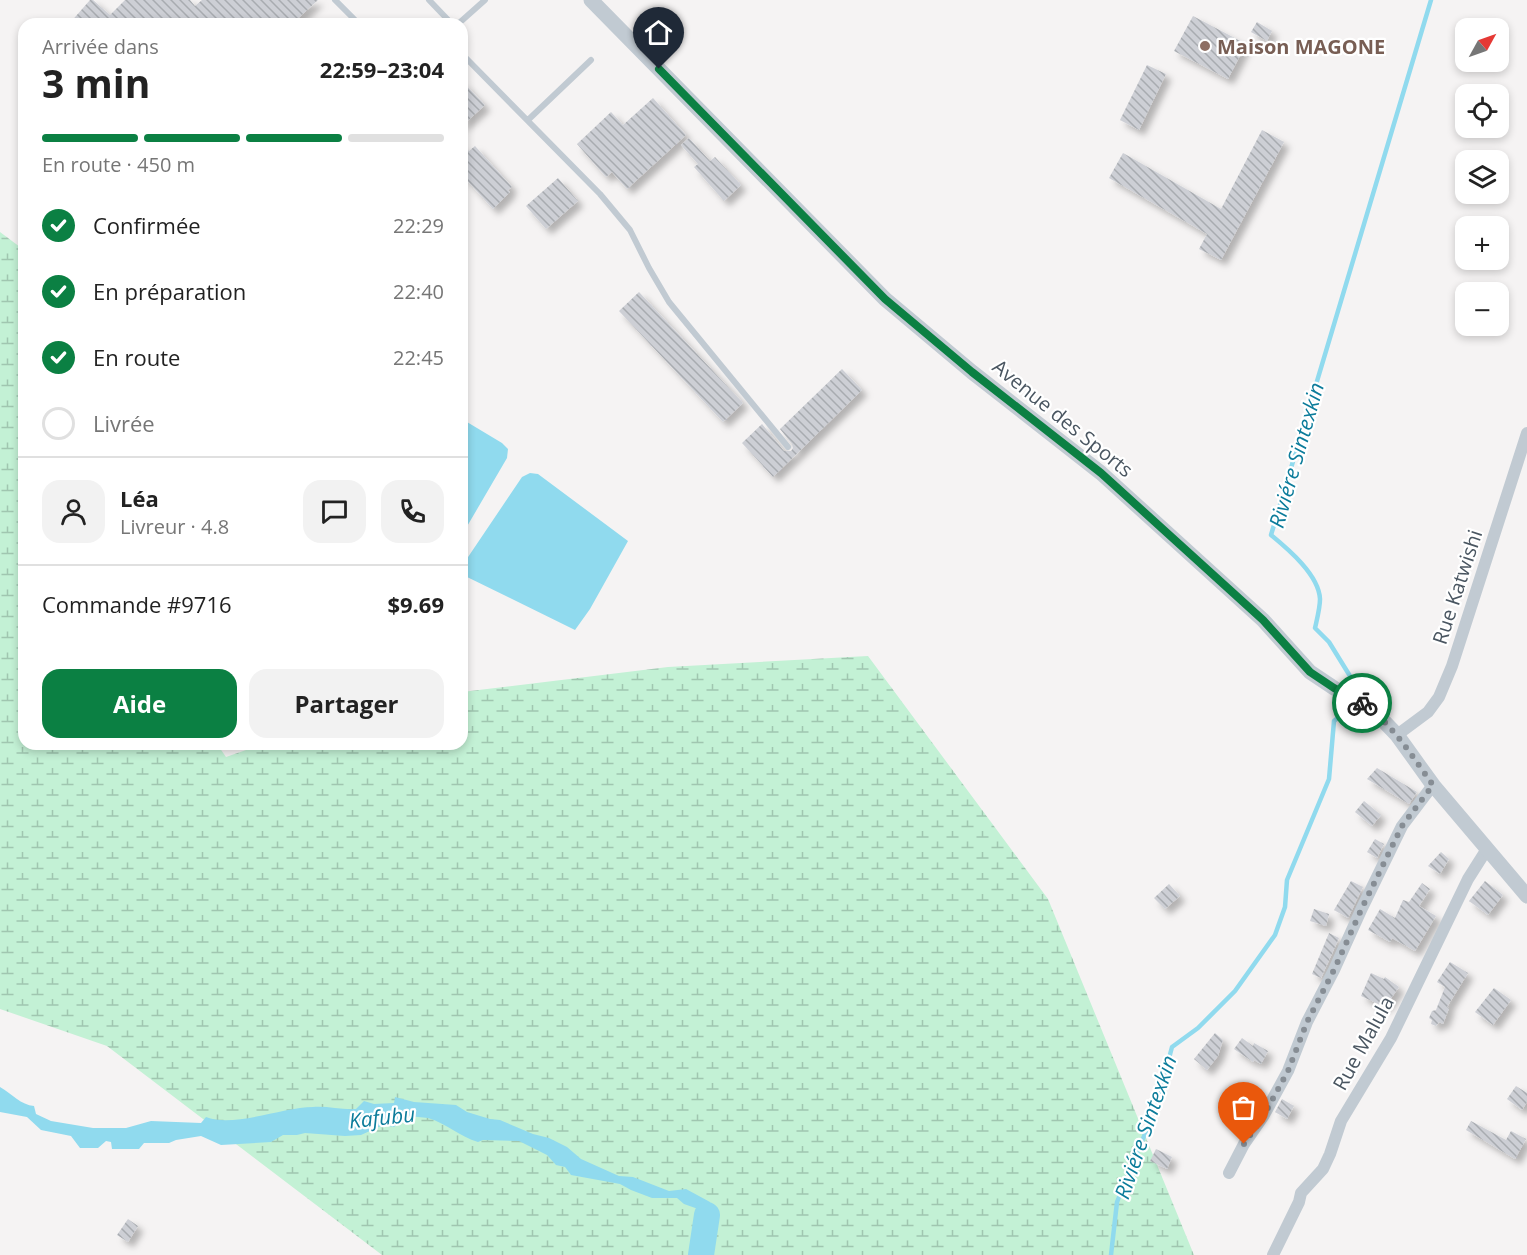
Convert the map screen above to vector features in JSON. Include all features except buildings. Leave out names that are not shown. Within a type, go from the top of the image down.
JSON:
[{"type":"street","name":"Avenue des Sports","points":[[591,0],[885,299],[972,372],[1101,473],[1263,620],[1310,672],[1321,681],[1373,710],[1397,735],[1433,785],[1527,896]]},
{"type":"street","name":"Rue Katwishi","points":[[1397,735],[1428,712],[1439,697],[1452,666],[1527,433]]},
{"type":"street","points":[[1229,1173],[1288,1071],[1307,1022],[1402,826],[1433,785]]},
{"type":"street","name":"Rue Malula","points":[[1273,1255],[1299,1202],[1301,1193],[1323,1169],[1341,1121],[1391,1038],[1468,879],[1487,849]]},
{"type":"lane","points":[[335,0],[353,18]]},
{"type":"lane","points":[[429,0],[446,18]]},
{"type":"lane","points":[[465,18],[485,0]]},
{"type":"lane","points":[[468,60],[600,194],[630,230],[669,302],[788,447]]},
{"type":"lane","points":[[528,120],[591,60]]},
{"type":"green space","points":[[0,232],[18,246],[18,750],[221,750],[226,757],[246,750],[468,750],[468,691],[668,667],[868,656],[1048,899],[1194,1255],[382,1255],[107,1046],[0,1009]]},
{"type":"water","points":[[468,423],[502,443],[508,449],[507,458],[468,525]]},
{"type":"water","points":[[530,473],[538,474],[628,541],[590,609],[575,630],[468,577],[468,557],[522,477]]},
{"type":"water","points":[[0,1087],[21,1101],[34,1106],[36,1114],[51,1121],[93,1128],[126,1128],[151,1121],[201,1123],[206,1117],[217,1120],[244,1119],[313,1107],[356,1109],[364,1101],[374,1104],[394,1103],[395,1097],[414,1102],[456,1105],[467,1112],[500,1120],[549,1138],[567,1147],[581,1159],[619,1176],[633,1177],[669,1191],[686,1189],[710,1202],[714,1218],[714,1235],[699,1255],[690,1254],[704,1216],[701,1210],[684,1204],[677,1198],[652,1198],[620,1184],[571,1175],[565,1167],[556,1165],[547,1155],[519,1141],[483,1140],[478,1142],[428,1118],[408,1116],[394,1127],[383,1125],[361,1135],[305,1133],[283,1135],[271,1142],[221,1145],[201,1136],[169,1143],[144,1143],[139,1149],[112,1149],[111,1142],[106,1141],[98,1148],[80,1148],[71,1136],[41,1130],[27,1117],[0,1112]]},
{"type":"waterway","name":"Riviére Sintexkin","points":[[1111,1255],[1117,1202],[1156,1107],[1172,1047],[1198,1028],[1235,991],[1275,935],[1285,907],[1287,880],[1329,779],[1334,721],[1351,707],[1358,689],[1329,642],[1315,628],[1320,599],[1309,572],[1271,535],[1431,0]]},
{"type":"waterway","name":"Kafubu","points":[[701,1255],[707,1215]]},
{"type":"way so far","points":[[1244,1144],[1264,1115],[1288,1071],[1307,1022],[1402,826],[1433,785],[1397,735],[1373,710],[1362,703]]},
{"type":"place","name":"Maison MAGONE","points":[[1205,46]]},
{"type":"route","points":[[659,69],[885,299],[972,372],[1101,473],[1263,620],[1310,672],[1321,681],[1362,703]]}]
